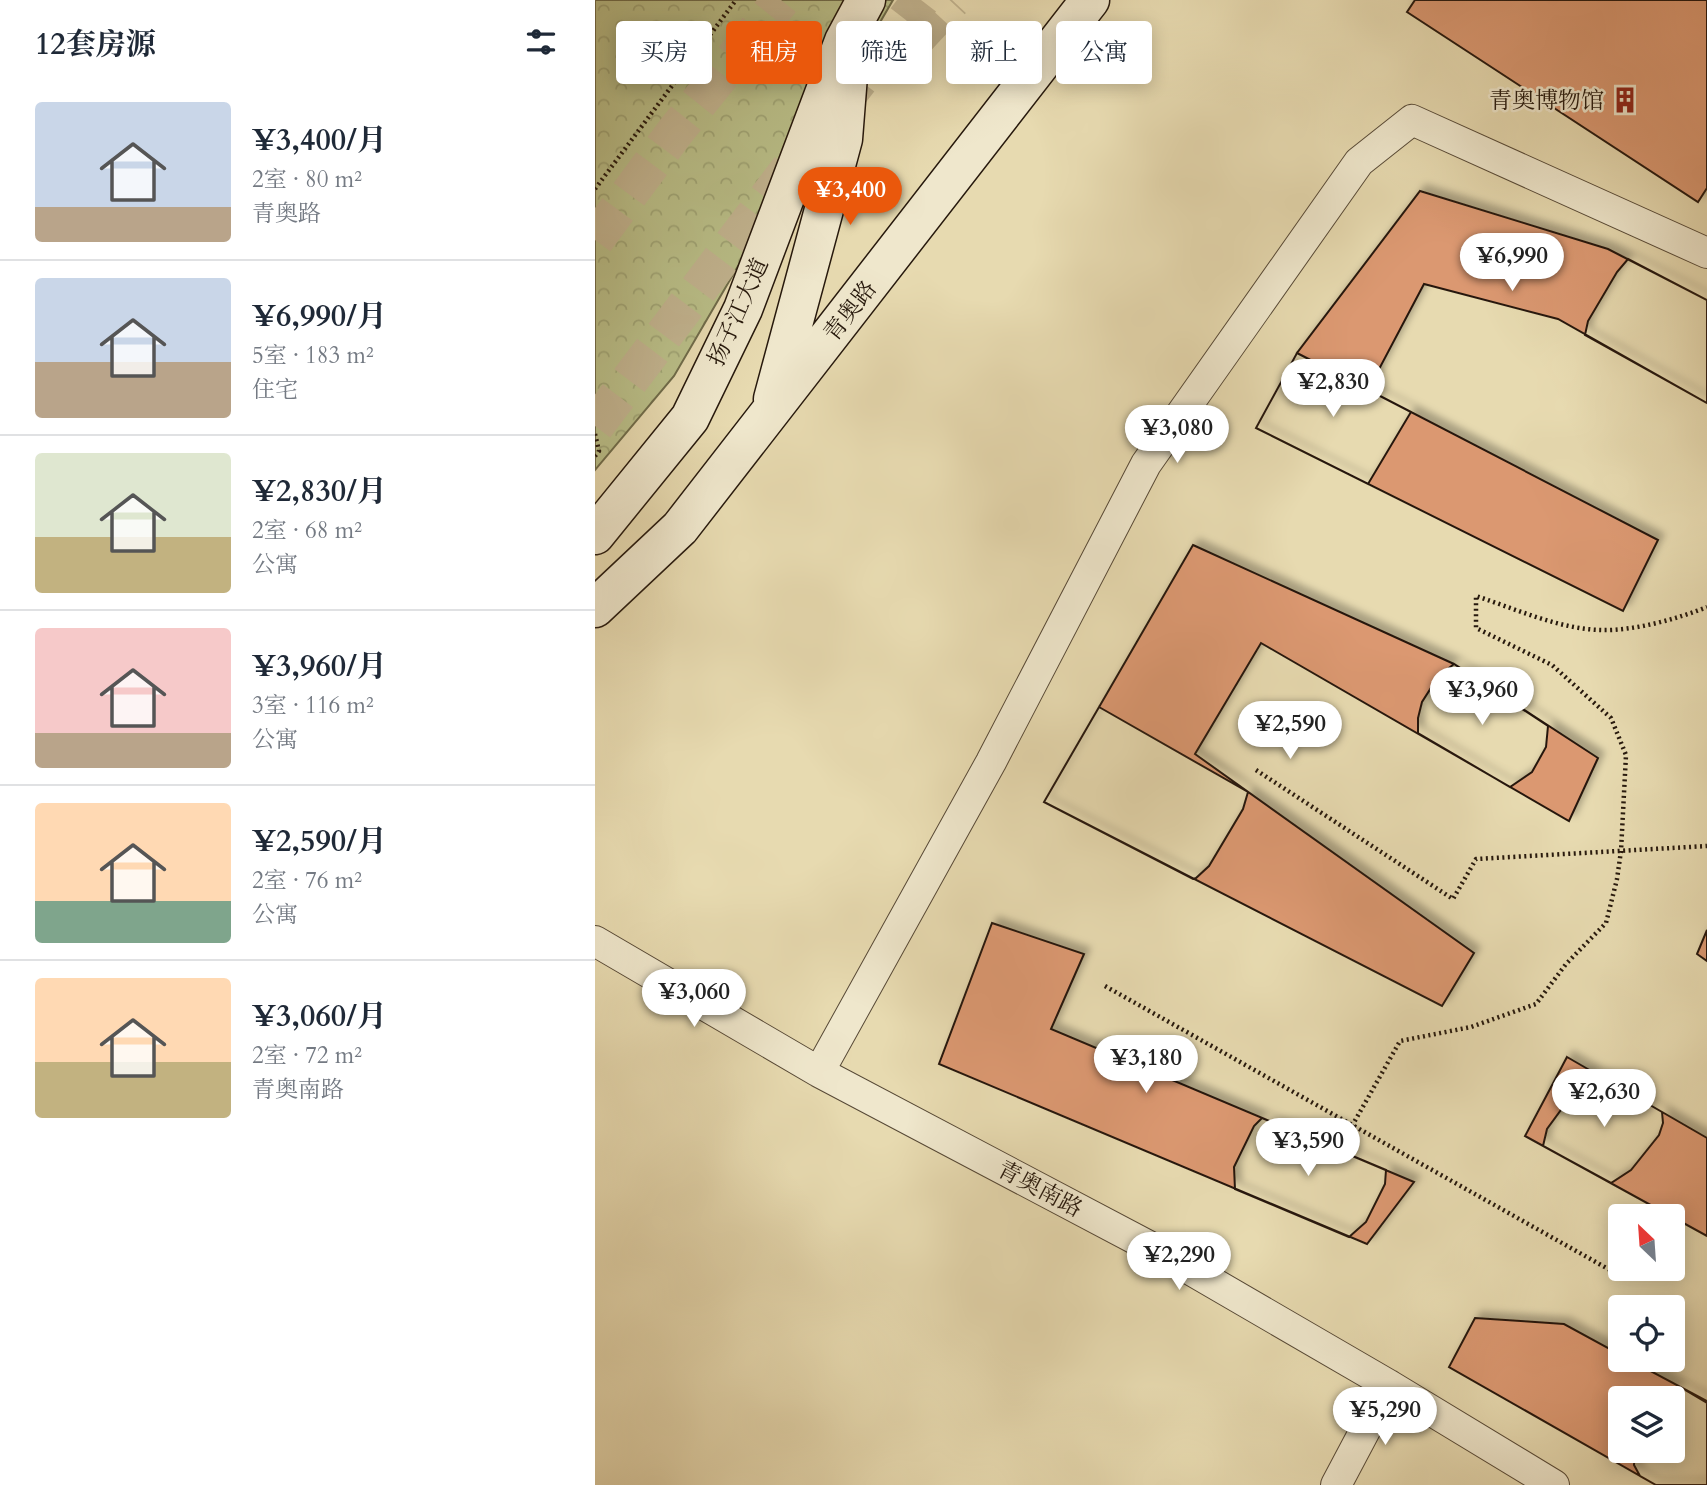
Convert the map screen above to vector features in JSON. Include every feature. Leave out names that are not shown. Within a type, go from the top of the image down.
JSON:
[{"type":"street","name":"青奥路","points":[[595,608],[680,528],[1090,0]]},
{"type":"street","points":[[768,415],[843,139],[860,13]]},
{"type":"street","name":"扬子江大道","points":[[595,535],[690,418],[743,309],[844,41],[860,13]]},
{"type":"street","points":[[819,1072],[991,762],[1146,464],[1359,162],[1412,120],[1707,253]]},
{"type":"street","name":"青奥南路","points":[[595,941],[819,1072],[1160,1252],[1554,1485]]},
{"type":"street","points":[[1336,1485],[1389,1385]]},
{"type":"path","points":[[595,189],[736,0]]},
{"type":"path","points":[[595,434],[599,451],[595,456]]},
{"type":"path","points":[[1352,1126],[1399,1041],[1471,1027],[1536,1004],[1566,964],[1606,923],[1617,879],[1626,755],[1611,718],[1552,665],[1476,628],[1476,596],[1559,623],[1602,630],[1675,620],[1707,607]]},
{"type":"path","points":[[1256,769],[1453,899],[1476,859],[1707,846]]},
{"type":"path","points":[[1104,986],[1608,1269]]},
{"type":"green space","points":[[595,0],[893,0],[881,21],[836,21],[836,84],[844,84],[674,376],[595,470]]},
{"type":"building","name":"青奥博物馆","points":[[1415,0],[1707,0],[1707,188],[1698,202],[1407,12]]},
{"type":"building","points":[[1420,191],[1608,249],[1707,300],[1707,403],[1558,319],[1424,284],[1368,390],[1297,353]]},
{"type":"building","points":[[1628,259],[1707,300],[1707,403],[1585,335],[1588,321],[1617,272]]},
{"type":"building","points":[[1297,353],[1658,540],[1623,611],[1256,428]]},
{"type":"building","points":[[1297,353],[1411,412],[1368,484],[1256,428]]},
{"type":"building","points":[[1193,545],[1454,664],[1598,758],[1569,821],[1261,643],[1195,754],[1474,953],[1442,1006],[1044,802]]},
{"type":"building","points":[[1454,664],[1548,726],[1546,747],[1532,772],[1510,787],[1418,733],[1422,702],[1438,677]]},
{"type":"building","points":[[1099,707],[1248,792],[1243,809],[1209,866],[1196,878],[1193,879],[1044,802]]},
{"type":"building","points":[[992,923],[1084,954],[1051,1029],[1414,1182],[1367,1244],[939,1064]]},
{"type":"building","points":[[1707,930],[1707,961],[1697,954]]},
{"type":"building","points":[[1567,1057],[1707,1138],[1707,1236],[1685,1224],[1685,1204],[1649,1204],[1525,1136]]},
{"type":"building","points":[[1596,1074],[1662,1112],[1663,1123],[1659,1135],[1631,1170],[1611,1183],[1543,1146],[1547,1129],[1580,1084]]},
{"type":"building","points":[[1262,1118],[1386,1170],[1385,1184],[1366,1222],[1349,1237],[1235,1189],[1234,1167],[1254,1126]]},
{"type":"building","points":[[1475,1318],[1564,1324],[1608,1348],[1608,1372],[1653,1372],[1679,1386],[1608,1386],[1608,1458],[1449,1367]]},
{"type":"building","points":[[1685,1389],[1707,1401],[1707,1485],[1656,1485],[1617,1463],[1685,1463]]},
{"type":"building","points":[[1685,1390],[1707,1403],[1707,1485],[1656,1485],[1640,1476],[1634,1465],[1685,1463]]},
{"type":"tunnel","points":[[595,240],[675,132],[781,0]]},
{"type":"tunnel","points":[[836,110],[921,0]]},
{"type":"tunnel","points":[[932,22],[952,0]]},
{"type":"tunnel","points":[[595,426],[794,163]]},
{"type":"place","name":"青奥博物馆","points":[[1625,100]]}]
